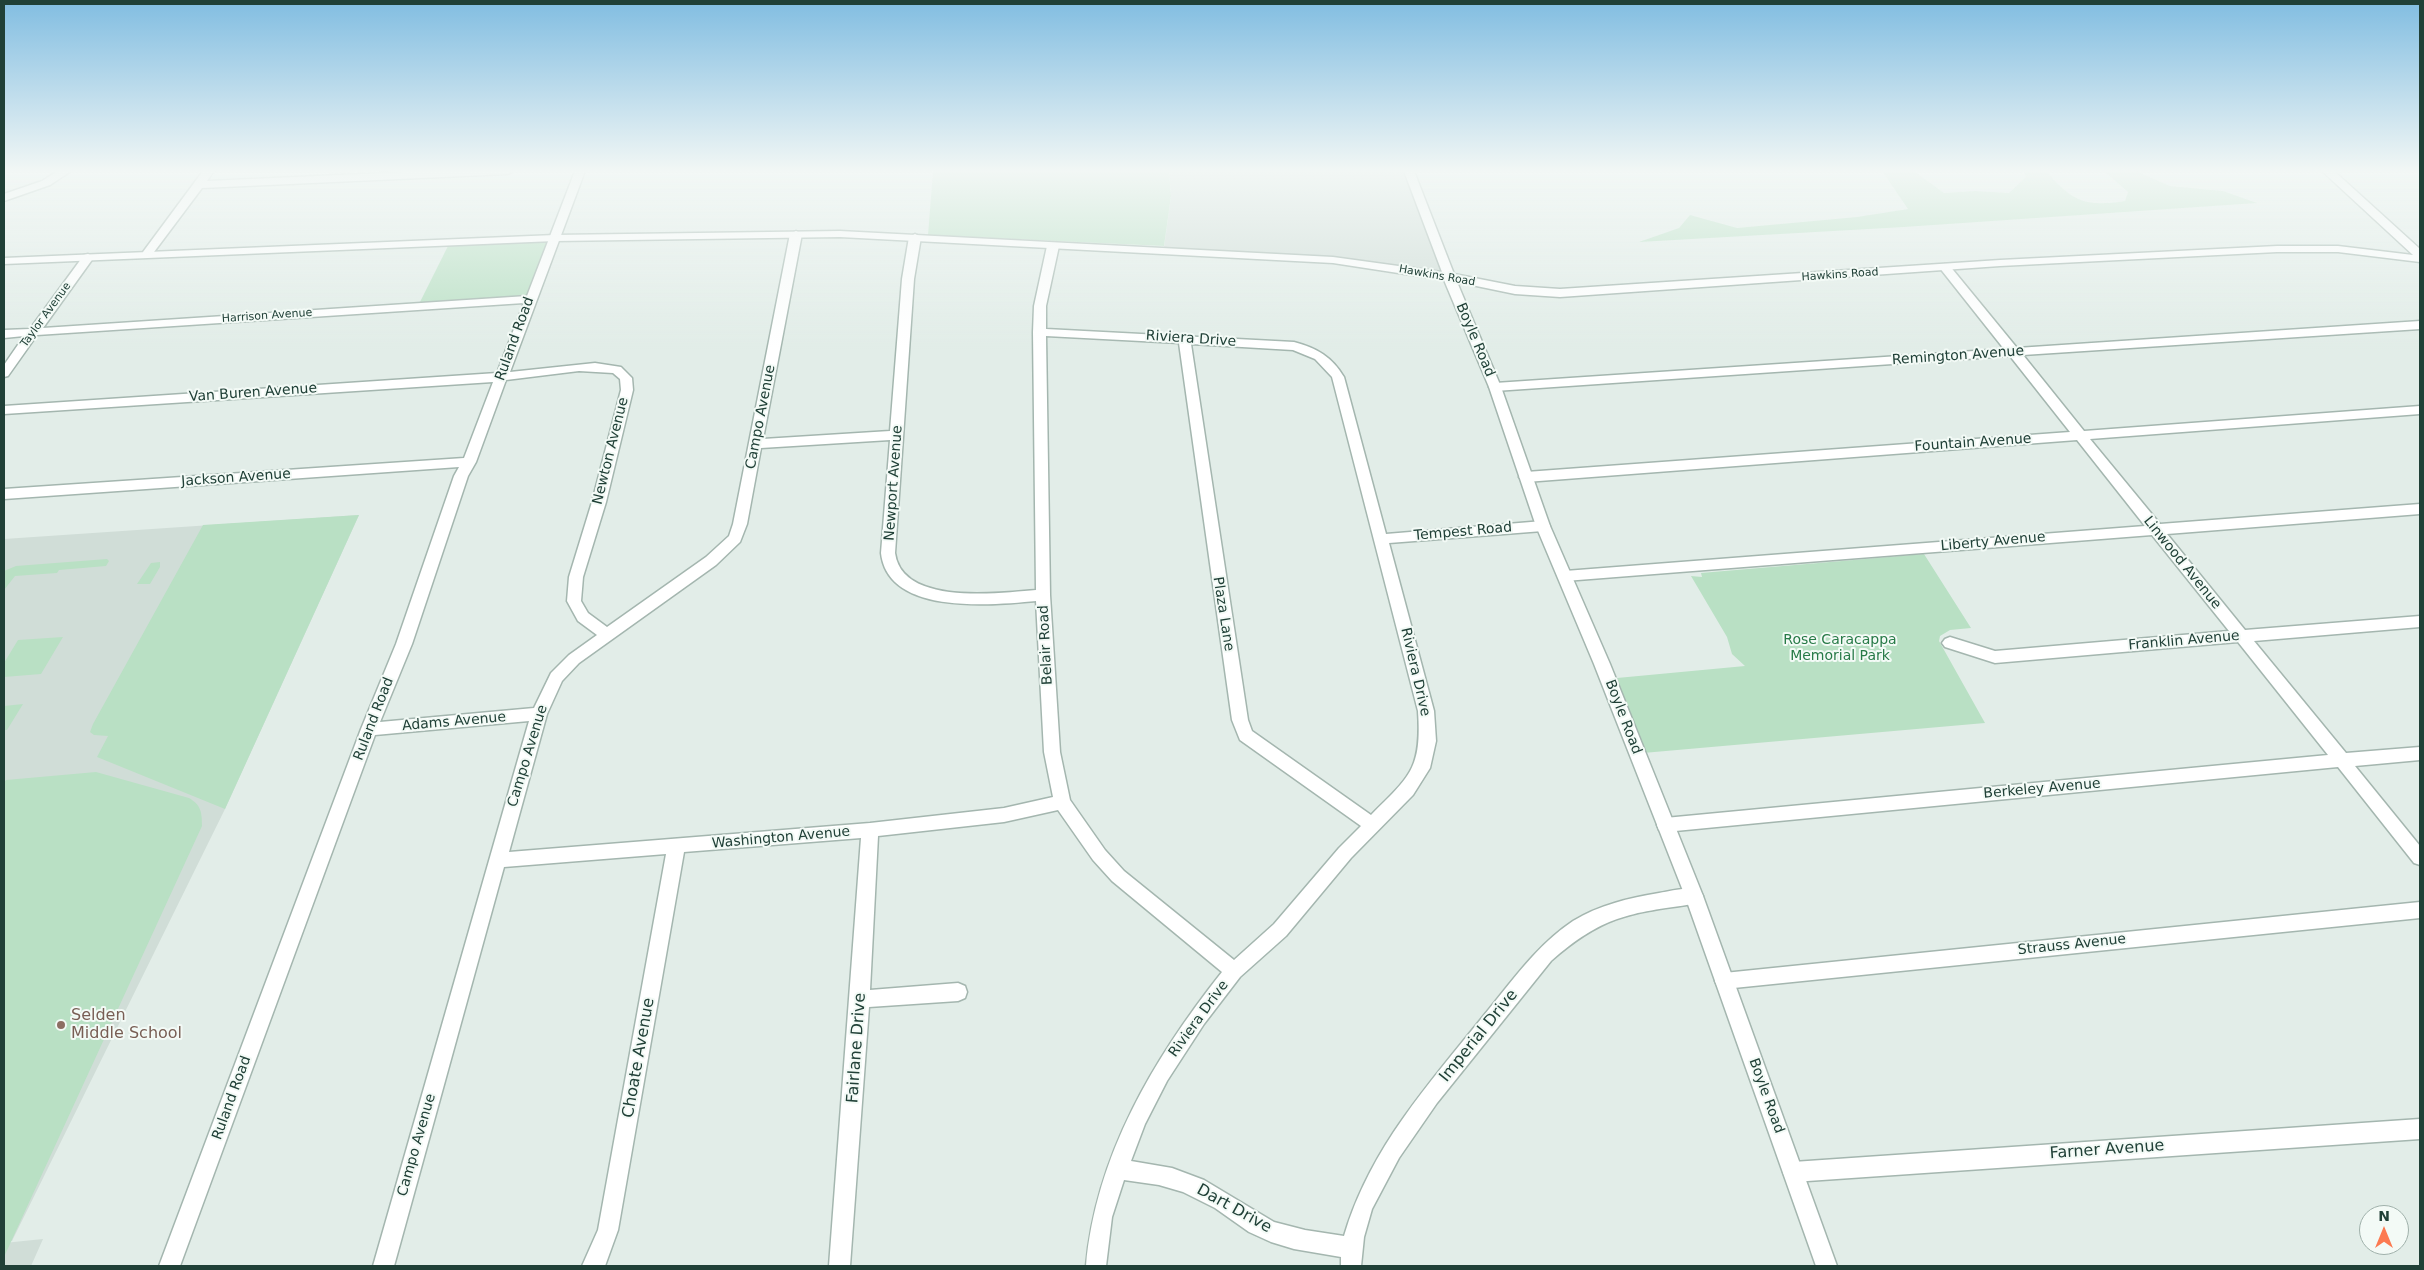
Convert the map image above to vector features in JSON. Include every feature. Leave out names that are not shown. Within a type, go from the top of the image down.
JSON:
[{"type":"street","points":[[147,254],[165,230]]},
{"type":"street","name":"Ruland Road","points":[[169,1266],[369,729],[404,644],[461,476],[469,462],[558,230]]},
{"type":"street","name":"Boyle Road","points":[[1432,230],[1449,277],[1495,387],[1543,526],[1694,896],[1827,1266]]},
{"type":"street","points":[[2393,230],[2420,255]]},
{"type":"street","name":"Hawkins Road","points":[[4,261],[555,238],[796,234],[915,237],[1333,260],[1449,277],[1501,288],[1560,293],[1945,267],[2303,248],[2384,254],[2420,259]]},
{"type":"street","name":"Campo Avenue","points":[[383,1266],[539,714],[556,677],[574,659],[711,561],[734,538],[740,524],[796,234]]},
{"type":"street","name":"Newport Avenue","points":[[915,237],[908,279],[888,553],[889,566],[900,578],[934,597],[967,600],[1043,595]]},
{"type":"street","points":[[2384,254],[2400,250],[2403,246],[2402,238]]},
{"type":"street","name":"Belair Road","points":[[1053,246],[1040,306],[1039,332],[1043,595],[1052,752],[1062,802],[1080,825],[1099,855],[1118,876],[1234,971]]},
{"type":"street","name":"Taylor Avenue","points":[[4,373],[88,257]]},
{"type":"street","points":[[1404,270],[1433,267],[1443,259],[1462,272],[1501,288]]},
{"type":"street","name":"Linwood Avenue","points":[[1945,267],[2420,858]]},
{"type":"street","points":[[1462,307],[1469,295],[1477,290],[1501,288]]},
{"type":"street","name":"Harrison Avenue","points":[[4,334],[530,299]]},
{"type":"street","name":"Remington Avenue","points":[[1495,387],[2420,325]]},
{"type":"street","name":"Riviera Drive","points":[[1039,332],[1184,338],[1294,346],[1306,349],[1326,360],[1338,377],[1382,538],[1426,711],[1428,741],[1422,768],[1407,790],[1372,825],[1280,930],[1234,971],[1197,1018],[1160,1074],[1136,1119],[1117,1170],[1102,1217],[1096,1266]]},
{"type":"street","name":"Plaza Lane","points":[[1184,338],[1240,720],[1246,736],[1372,825]]},
{"type":"street","name":"Newton Avenue","points":[[502,377],[600,367],[616,370],[626,378],[627,390],[599,502],[576,577],[574,601],[583,617],[607,635]]},
{"type":"street","name":"Van Buren Avenue","points":[[4,410],[502,377]]},
{"type":"street","name":"Fountain Avenue","points":[[1526,477],[2420,410]]},
{"type":"street","points":[[755,444],[897,435]]},
{"type":"street","name":"Jackson Avenue","points":[[4,494],[469,462]]},
{"type":"street","name":"Liberty Avenue","points":[[1565,576],[2420,509]]},
{"type":"street","name":"Tempest Road","points":[[1382,538],[1543,526]]},
{"type":"street","name":"Franklin Avenue","points":[[1950,643],[1995,657],[2420,621]]},
{"type":"street","name":"Adams Avenue","points":[[369,729],[539,714]]},
{"type":"street","name":"Berkeley Avenue","points":[[1665,825],[2420,753]]},
{"type":"street","name":"Washington Avenue","points":[[498,860],[870,830],[1004,816],[1062,802]]},
{"type":"street","name":"Fairlane Drive","points":[[840,1266],[860,999],[870,830]]},
{"type":"street","name":"Choate Avenue","points":[[593,1266],[599,1257],[608,1230],[676,847]]},
{"type":"street","name":"Imperial Drive","points":[[1351,1257],[1365,1202],[1386,1162],[1418,1111],[1545,955],[1566,935],[1598,916],[1633,904],[1694,896]]},
{"type":"street","name":"Strauss Avenue","points":[[1724,981],[2420,910]]},
{"type":"street","points":[[860,999],[958,992]]},
{"type":"street","name":"Farner Avenue","points":[[1793,1172],[2420,1129]]},
{"type":"street","name":"Dart Drive","points":[[1117,1170],[1148,1171],[1176,1178],[1220,1200],[1262,1227],[1351,1257]]},
{"type":"shaded area","points":[[1166,230],[1428,230],[1444,273],[1164,248]]},
{"type":"shaded area","name":"Selden Middle School","points":[[359,515],[225,809],[12,1241],[4,1242],[4,539]]},
{"type":"shaded area","points":[[43,1239],[31,1266],[4,1266],[4,1243]]},
{"type":"green space","points":[[928,230],[1166,230],[1164,246],[928,235]]},
{"type":"green space","points":[[1673,230],[1846,230],[1639,242]]},
{"type":"green space","points":[[555,238],[530,299],[418,306],[450,242]]},
{"type":"green space","points":[[359,515],[225,809],[97,757],[108,736],[94,735],[90,732],[93,724],[203,525]]},
{"type":"green space","name":"Rose Caracappa Memorial Park","points":[[1924,554],[1971,628],[1950,630],[1940,636],[1939,641],[1985,723],[1643,753],[1617,678],[1745,666],[1732,654],[1727,637],[1691,576],[1702,577],[1701,573]]},
{"type":"green space","points":[[107,559],[109,561],[106,566],[59,570],[57,573],[15,576],[4,590],[4,571],[16,566]]},
{"type":"green space","points":[[160,562],[160,567],[150,584],[137,584],[151,563]]},
{"type":"green space","points":[[63,637],[41,674],[4,677],[4,663],[18,640]]},
{"type":"green space","points":[[23,704],[7,730],[4,730],[4,706]]},
{"type":"green space","points":[[96,772],[189,798],[200,809],[202,826],[4,1257],[4,783],[6,780]]},
{"type":"place","name":"Selden Middle School","points":[[61,1025]]}]
